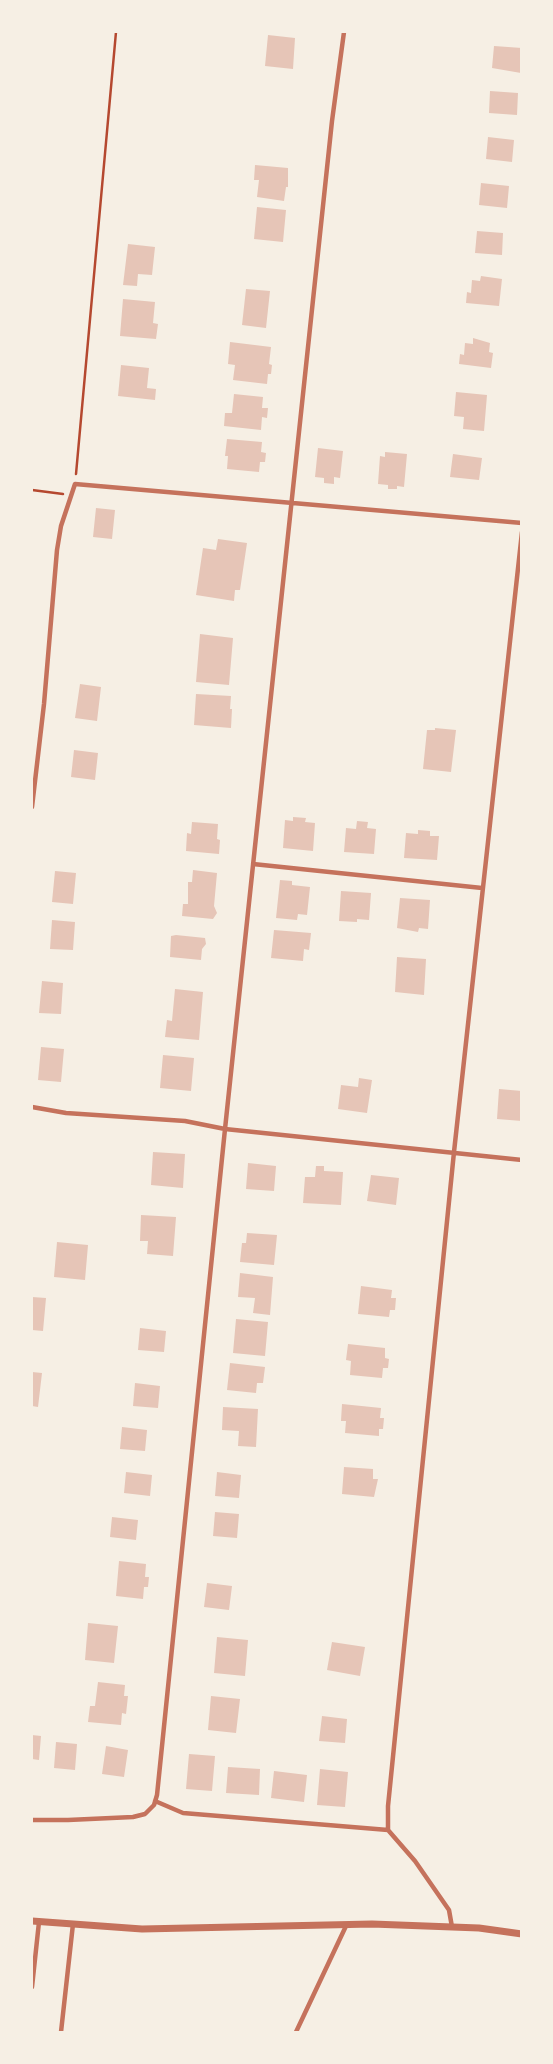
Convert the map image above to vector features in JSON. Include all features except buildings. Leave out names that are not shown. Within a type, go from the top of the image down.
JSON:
[{"type":"street","points":[[35,1921],[142,1929],[346,1925],[479,1928],[522,1934]]},
{"type":"lane","points":[[32,1819],[133,1817],[145,1814],[155,1805],[332,121],[344,32]]},
{"type":"lane","points":[[32,807],[57,550],[61,526],[75,484],[522,523]]},
{"type":"lane","points":[[452,1927],[449,1910],[415,1861],[388,1830],[388,1806],[454,1152],[522,532]]},
{"type":"lane","points":[[253,864],[482,888]]},
{"type":"lane","points":[[32,1107],[65,1113],[185,1121],[225,1129],[522,1160]]},
{"type":"lane","points":[[155,1801],[183,1813],[388,1830]]},
{"type":"lane","points":[[32,1987],[35,1921]]},
{"type":"lane","points":[[61,2032],[73,1924]]},
{"type":"lane","points":[[296,2032],[346,1925]]},
{"type":"path","points":[[75,484],[116,32]]},
{"type":"path","points":[[32,490],[71,495]]}]
